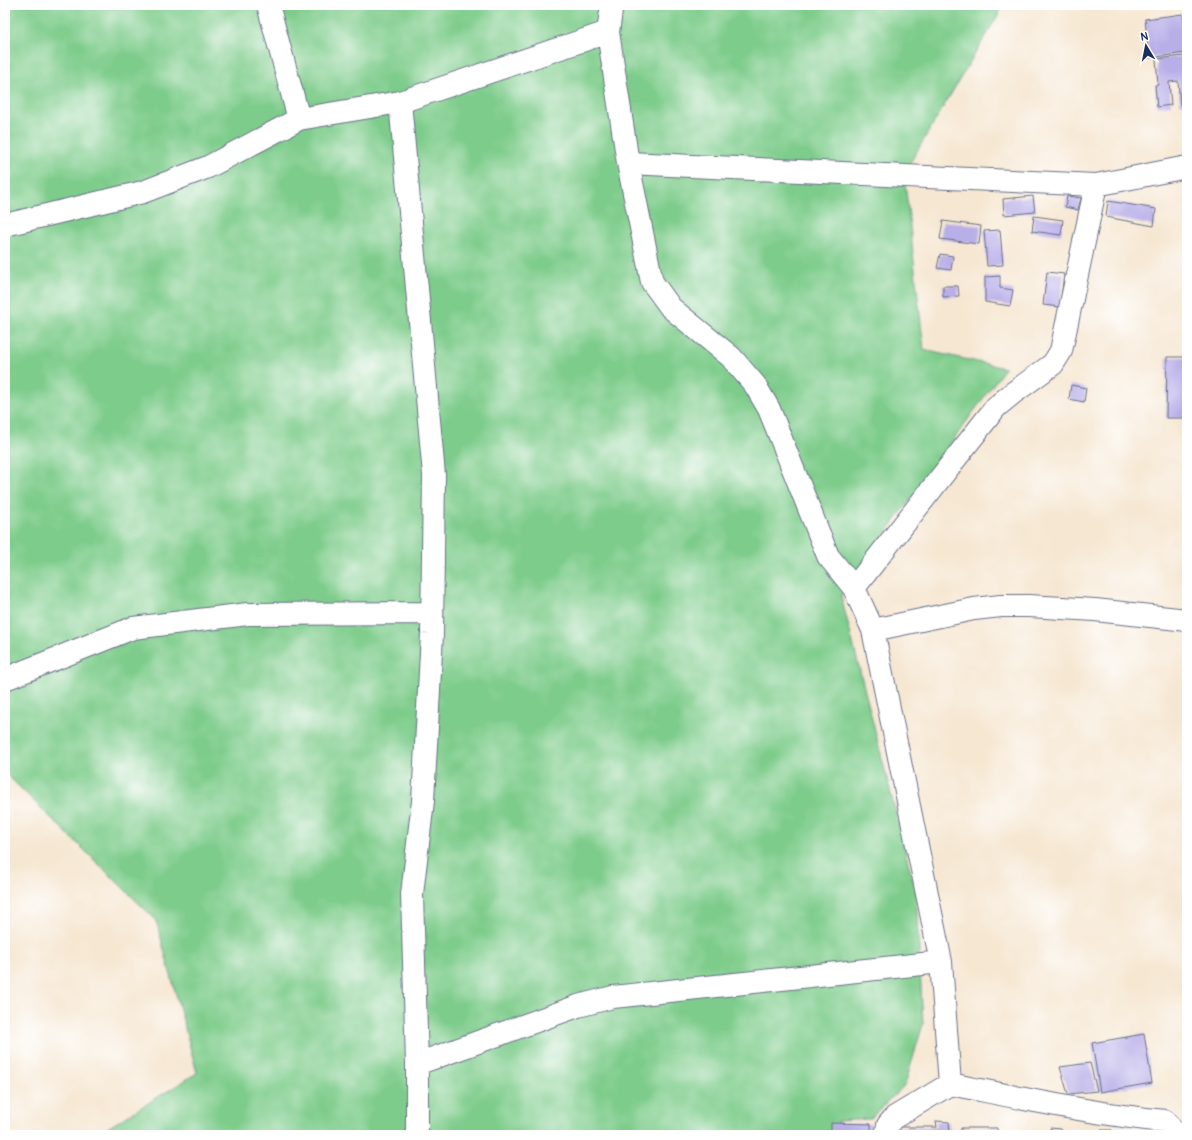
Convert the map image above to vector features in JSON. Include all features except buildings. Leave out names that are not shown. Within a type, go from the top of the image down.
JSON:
[{"type":"street","points":[[268,5],[299,119]]},
{"type":"street","points":[[612,5],[608,32],[628,164],[652,282],[671,308],[731,357],[755,385],[768,409],[828,556],[854,588],[873,630],[941,962],[950,1084]]},
{"type":"street","points":[[5,225],[143,192],[208,167],[299,119],[400,102],[608,32]]},
{"type":"street","points":[[400,102],[434,475],[432,634],[423,801],[412,894],[417,1064],[417,1135]]},
{"type":"street","points":[[628,164],[1096,185],[1187,167]]},
{"type":"street","points":[[854,588],[996,407],[1053,364],[1061,351],[1096,185]]},
{"type":"street","points":[[873,630],[974,609],[1001,606],[1029,606],[1088,610],[1187,620]]},
{"type":"street","points":[[5,679],[133,628],[248,614],[432,613]]},
{"type":"street","points":[[417,1064],[578,1006],[613,997],[941,962]]},
{"type":"street","points":[[886,1135],[888,1125],[895,1118],[950,1084],[1133,1118],[1171,1128],[1187,1122]]},
{"type":"green space","points":[[5,5],[1004,5],[904,173],[924,350],[1005,368],[841,596],[916,893],[923,1024],[905,1085],[870,1119],[838,1121],[837,1135],[96,1135],[197,1073],[156,920],[5,773]]}]
